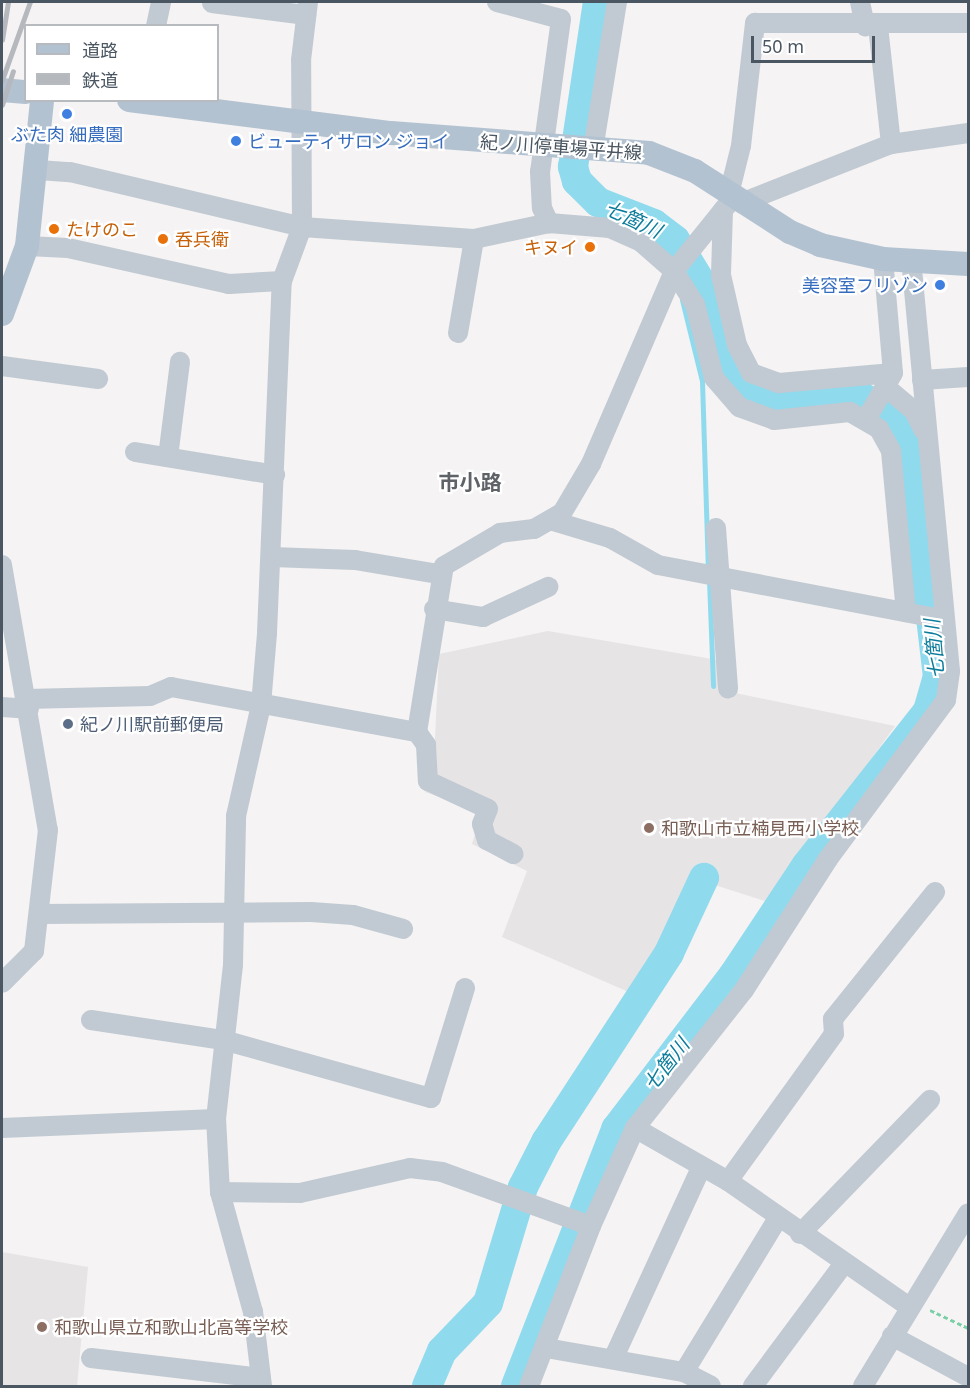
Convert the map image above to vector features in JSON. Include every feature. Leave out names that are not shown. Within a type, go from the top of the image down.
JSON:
[{"type":"main road","points":[[2,90],[24,92]]},
{"type":"main road","points":[[2,314],[27,246],[38,170],[42,102]]},
{"type":"main road","name":"紀ノ川停車場平井線","points":[[145,102],[302,122],[673,160],[732,201],[820,245],[883,259],[969,264]]},
{"type":"street","points":[[156,24],[161,2]]},
{"type":"street","points":[[496,2],[563,10],[553,147],[540,172],[542,208],[549,223]]},
{"type":"street","points":[[590,150],[616,2]]},
{"type":"street","points":[[860,2],[872,26],[891,144]]},
{"type":"street","points":[[91,1358],[261,1382],[253,1312],[220,1192],[216,1119],[233,965],[230,914],[236,816],[261,705],[272,557],[282,281],[302,227],[302,122],[307,8],[212,3]]},
{"type":"street","points":[[928,439],[914,411],[888,385],[779,383],[750,373],[737,345],[721,275],[741,146],[755,23],[872,26],[969,23]]},
{"type":"street","points":[[553,522],[591,464],[675,269],[732,201],[891,144],[969,133]]},
{"type":"street","points":[[38,170],[69,172],[302,227],[474,239],[549,223],[610,228],[640,242],[675,269],[695,303],[714,378],[739,407],[774,420],[834,412],[869,416]]},
{"type":"street","points":[[458,333],[474,239]]},
{"type":"street","points":[[27,246],[68,248],[230,284],[282,281]]},
{"type":"street","points":[[869,416],[888,385],[883,259]]},
{"type":"street","points":[[911,261],[928,439],[927,617]]},
{"type":"street","points":[[168,458],[180,362]]},
{"type":"street","points":[[2,366],[98,379]]},
{"type":"street","points":[[922,380],[969,377]]},
{"type":"street","points":[[529,1386],[546,1348],[583,1223],[635,1128],[744,990],[828,859],[938,716],[949,664],[927,617],[891,450],[869,416]]},
{"type":"street","points":[[135,452],[275,475]]},
{"type":"street","points":[[513,854],[487,840],[482,824],[488,809],[428,781],[426,745],[417,732],[439,574],[472,546],[500,533],[553,522],[610,538],[658,565],[713,573],[927,617]]},
{"type":"street","points":[[716,528],[713,573],[728,689]]},
{"type":"street","points":[[272,557],[355,560],[439,574]]},
{"type":"street","points":[[2,565],[28,704],[48,830],[34,951],[2,983]]},
{"type":"street","points":[[434,609],[483,617],[548,587]]},
{"type":"street","points":[[2,707],[150,696],[171,687],[417,732]]},
{"type":"street","points":[[728,1181],[834,1034],[833,1019],[935,892]]},
{"type":"street","points":[[40,914],[342,914],[402,929]]},
{"type":"street","points":[[91,1020],[223,1040],[431,1098],[465,988]]},
{"type":"street","points":[[800,1234],[930,1100]]},
{"type":"street","points":[[2,1128],[216,1119]]},
{"type":"street","points":[[635,1128],[728,1181],[843,1265],[912,1302]]},
{"type":"street","points":[[614,1357],[702,1166]]},
{"type":"street","points":[[220,1192],[300,1193],[410,1168],[442,1172],[583,1223]]},
{"type":"street","points":[[864,1386],[912,1302],[969,1213]]},
{"type":"street","points":[[684,1372],[778,1218]]},
{"type":"street","points":[[753,1386],[843,1265]]},
{"type":"street","points":[[892,1336],[969,1377]]},
{"type":"street","points":[[546,1348],[614,1357],[684,1372],[711,1386]]},
{"type":"path","points":[[912,1302],[969,1328]]},
{"type":"shaded area","name":"和歌山市立楠見西小学校","points":[[548,631],[718,660],[721,690],[895,726],[768,902],[693,878],[631,993],[502,937],[527,871],[472,844],[482,812],[425,792],[435,738],[439,654]]},
{"type":"shaded area","name":"和歌山県立和歌山北高等学校","points":[[2,1252],[88,1267],[77,1386],[2,1386]]},
{"type":"waterway","name":"七箇川","points":[[516,1386],[616,1129],[733,976],[806,866],[928,711],[938,677],[912,455],[893,415],[859,395],[776,400],[739,385],[721,353],[708,294],[675,240],[654,224],[598,202],[577,181],[573,167],[598,2]]},
{"type":"waterway","points":[[689,280],[697,269]]},
{"type":"waterway","points":[[682,300],[702,381],[708,571]]},
{"type":"waterway","points":[[709,580],[713,686]]},
{"type":"waterway","points":[[427,1386],[442,1351],[488,1303],[523,1187],[546,1142],[669,953],[704,878]]},
{"type":"railway","points":[[2,40],[8,2]]},
{"type":"railway","points":[[2,80],[30,2]]},
{"type":"railway","points":[[2,105],[13,72]]},
{"type":"place","name":"ぶた肉 細農園","points":[[67,114]]},
{"type":"place","name":"ビューティサロン ジョイ","points":[[236,141]]},
{"type":"place","name":"たけのこ","points":[[54,229]]},
{"type":"place","name":"呑兵衛","points":[[163,239]]},
{"type":"place","name":"キヌイ","points":[[590,247]]},
{"type":"place","name":"美容室フリゾン","points":[[940,285]]},
{"type":"place","name":"紀ノ川駅前郵便局","points":[[68,724]]},
{"type":"place","name":"和歌山市立楠見西小学校","points":[[649,828]]},
{"type":"place","name":"和歌山県立和歌山北高等学校","points":[[42,1327]]},
{"type":"district","name":"市小路","points":[[470,482]]}]
